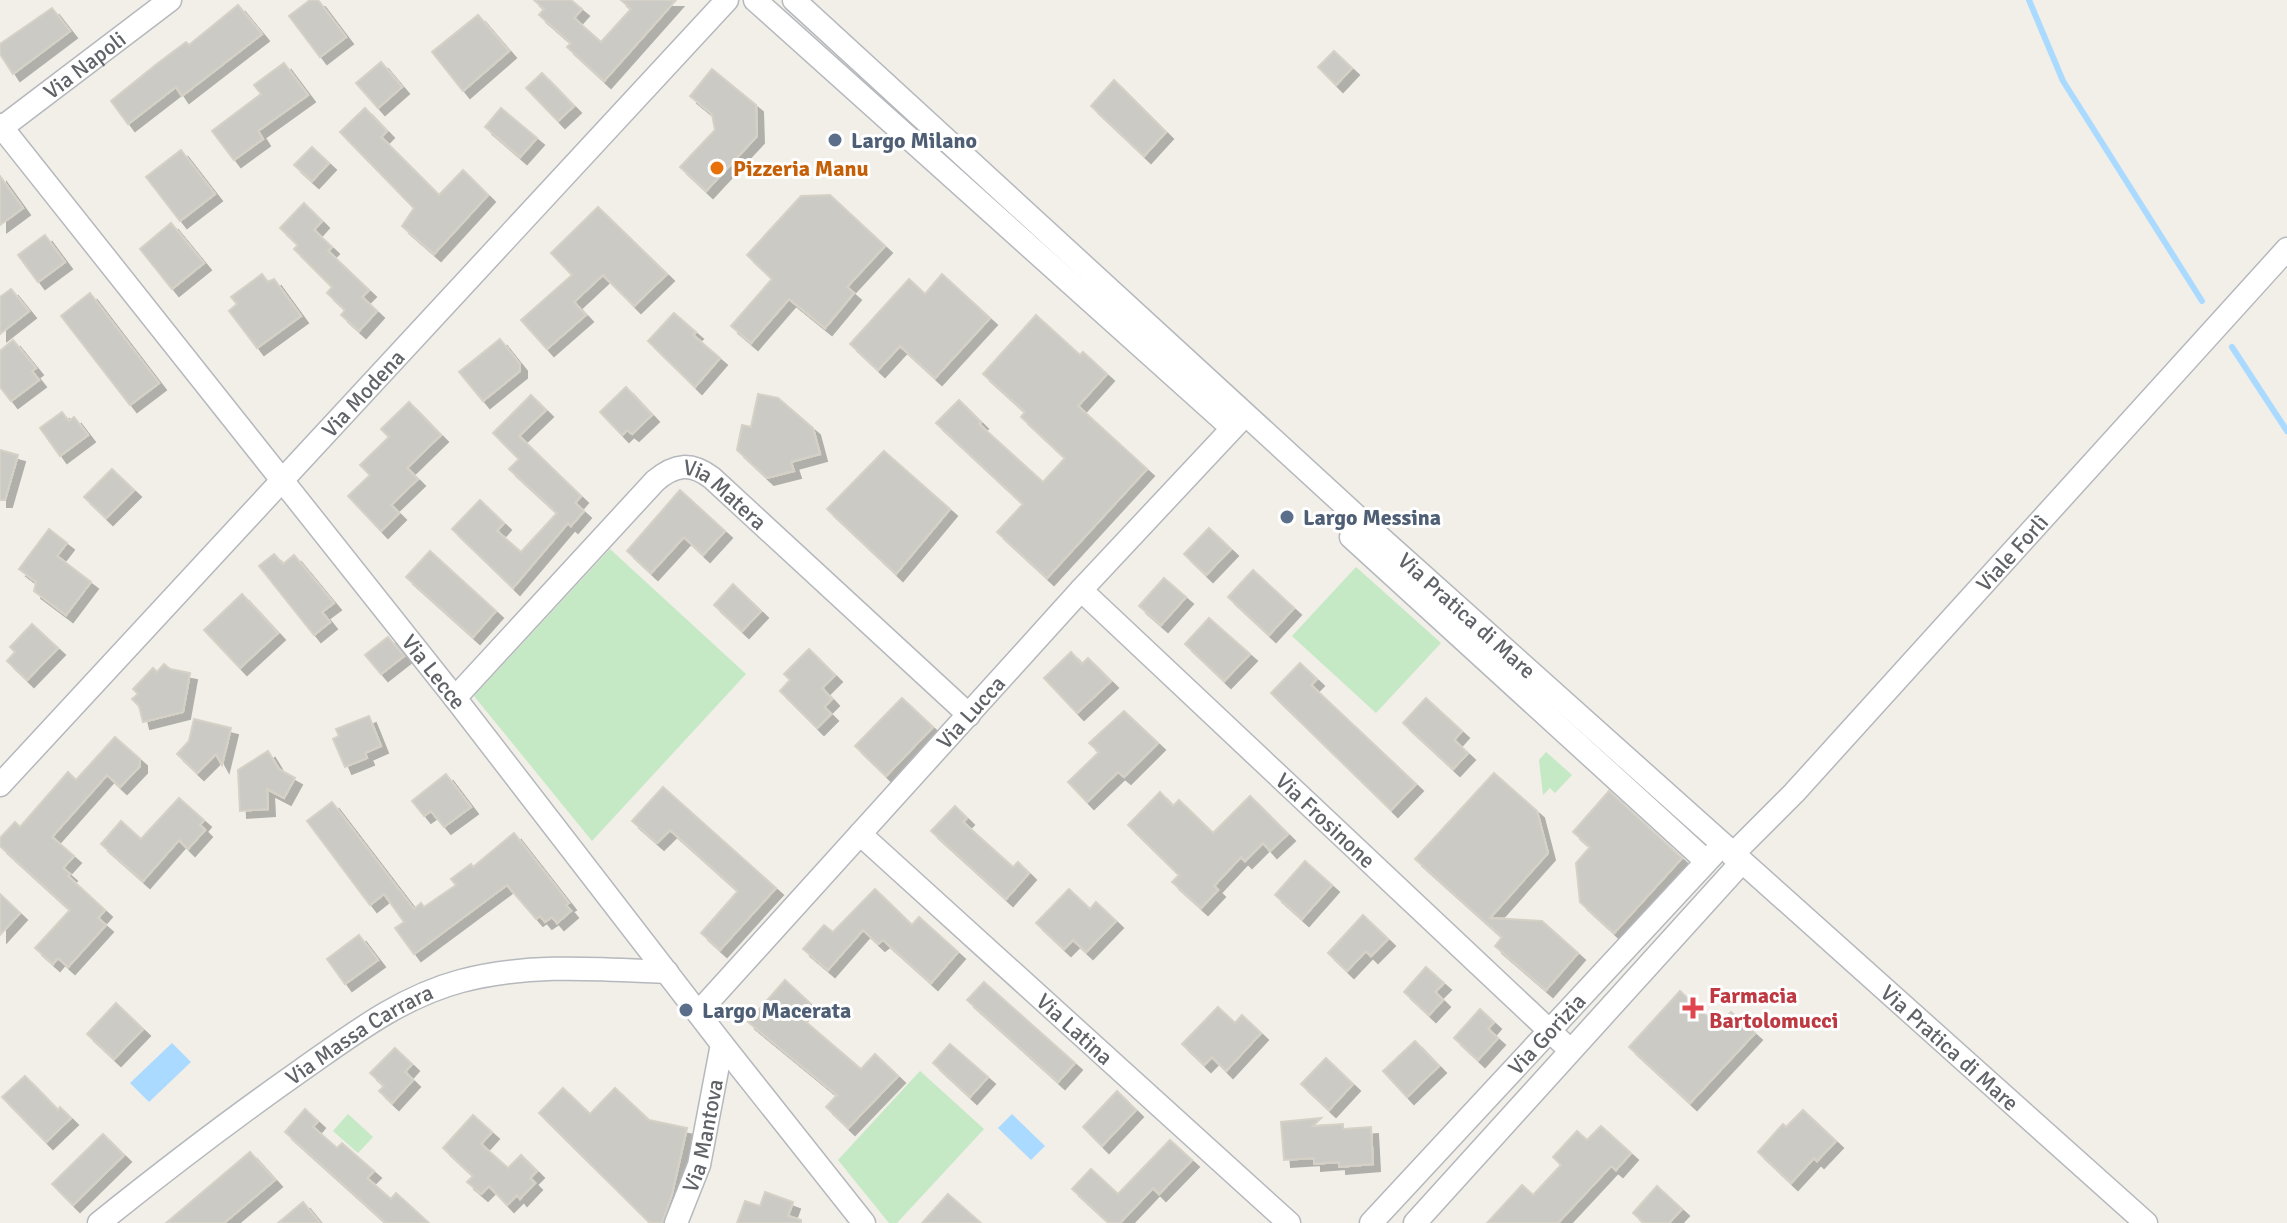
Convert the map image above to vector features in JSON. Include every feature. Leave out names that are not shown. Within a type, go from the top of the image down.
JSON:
[{"type":"street","name":"Via Napoli","points":[[1,127],[170,0]]},
{"type":"street","name":"Via Modena","points":[[0,785],[727,0]]},
{"type":"street","points":[[755,0],[1238,422]]},
{"type":"street","name":"Via Pratica di Mare","points":[[794,0],[1238,422],[1725,856],[2146,1223]]},
{"type":"street","name":"Via Lecce","points":[[1,127],[455,698],[864,1223]]},
{"type":"street","name":"Viale Forlì","points":[[1725,856],[1794,793],[2287,249]]},
{"type":"street","name":"Via Lucca","points":[[698,1013],[1081,590],[1238,422]]},
{"type":"street","name":"Via Matera","points":[[455,698],[655,481],[668,471],[684,465],[712,478],[969,715]]},
{"type":"street","points":[[1351,537],[1725,856]]},
{"type":"street","name":"Via Frosinone","points":[[1081,590],[1570,1050]]},
{"type":"street","name":"Via Latina","points":[[860,834],[1289,1223]]},
{"type":"street","name":"Via Gorizia","points":[[1371,1223],[1549,1030],[1725,856]]},
{"type":"street","name":"Via Gorizia","points":[[1423,1220],[1570,1050],[1725,856]]},
{"type":"street","name":"Via Massa Carrara","points":[[99,1223],[241,1112],[404,1002],[457,982],[504,973],[577,968],[667,972]]},
{"type":"street","name":"Via Mantova","points":[[676,1223],[699,1165],[722,1044]]},
{"type":"green space","points":[[610,549],[746,674],[592,841],[474,696]]},
{"type":"green space","points":[[1356,567],[1441,643],[1376,713],[1292,636]]},
{"type":"green space","points":[[1546,752],[1572,775],[1555,793],[1550,788],[1543,795],[1539,760]]},
{"type":"green space","points":[[920,1071],[984,1129],[897,1223],[889,1223],[838,1160]]},
{"type":"green space","points":[[348,1114],[373,1137],[358,1153],[333,1131]]},
{"type":"water","points":[[172,1043],[191,1062],[149,1102],[130,1083]]},
{"type":"water","points":[[1012,1114],[1045,1146],[1031,1160],[998,1128]]},
{"type":"building","points":[[310,0],[318,0],[346,37],[320,57],[289,16]]},
{"type":"building","points":[[534,0],[571,0],[582,9],[574,18],[601,42],[631,9],[621,0],[676,0],[604,81],[567,47],[571,43],[539,15],[544,9]]},
{"type":"building","points":[[238,5],[262,34],[182,96],[176,87],[128,124],[111,101]]},
{"type":"building","points":[[52,8],[70,31],[13,74],[0,54],[0,44]]},
{"type":"building","points":[[478,15],[509,51],[463,91],[432,52]]},
{"type":"building","points":[[1334,51],[1352,68],[1336,85],[1318,67]]},
{"type":"building","points":[[381,62],[402,87],[378,108],[356,83]]},
{"type":"building","points":[[284,63],[308,95],[258,131],[263,139],[234,160],[212,131],[261,94],[254,85]]},
{"type":"building","points":[[712,69],[756,105],[757,136],[706,191],[680,167],[715,130],[712,114],[690,96]]},
{"type":"building","points":[[542,73],[574,106],[558,121],[526,88]]},
{"type":"building","points":[[1114,80],[1166,132],[1144,156],[1091,106]]},
{"type":"building","points":[[365,108],[387,131],[381,137],[439,195],[463,170],[488,195],[434,254],[402,226],[414,208],[340,132]]},
{"type":"building","points":[[501,108],[537,138],[520,157],[485,127]]},
{"type":"building","points":[[312,147],[329,163],[312,181],[294,165]]},
{"type":"building","points":[[181,150],[215,194],[180,221],[146,177]]},
{"type":"building","points":[[0,176],[23,208],[0,225]]},
{"type":"building","points":[[830,195],[885,246],[847,287],[854,293],[825,328],[789,299],[751,343],[731,326],[772,279],[747,255],[801,196]]},
{"type":"building","points":[[304,203],[322,221],[314,230],[332,247],[328,251],[369,290],[362,297],[377,311],[359,331],[341,315],[345,310],[327,293],[332,287],[294,249],[298,245],[280,228]]},
{"type":"building","points":[[598,207],[667,274],[634,306],[603,275],[574,302],[586,315],[547,349],[521,320],[572,275],[551,253]]},
{"type":"building","points":[[171,223],[204,263],[172,289],[140,249]]},
{"type":"building","points":[[45,235],[65,262],[38,282],[18,255]]},
{"type":"building","points":[[262,274],[268,282],[274,279],[301,316],[257,348],[229,311],[237,304],[231,297]]},
{"type":"building","points":[[942,274],[990,318],[935,378],[900,346],[878,370],[850,344],[909,279],[925,294]]},
{"type":"building","points":[[11,289],[29,311],[0,334],[0,297]]},
{"type":"building","points":[[90,293],[159,383],[130,405],[61,316]]},
{"type":"building","points":[[674,313],[696,332],[693,335],[720,358],[695,387],[648,341]]},
{"type":"building","points":[[1036,315],[1080,355],[1083,352],[1107,374],[1078,406],[1147,469],[1047,578],[997,532],[1023,504],[936,423],[959,400],[981,422],[979,424],[1043,482],[1065,458],[1021,417],[1025,412],[983,374]]},
{"type":"building","points":[[500,339],[520,364],[520,371],[483,401],[459,372]]},
{"type":"building","points":[[13,340],[36,368],[32,371],[39,380],[11,401],[0,387],[0,351]]},
{"type":"building","points":[[626,387],[652,415],[632,434],[627,430],[622,435],[600,412]]},
{"type":"building","points":[[758,394],[778,398],[813,428],[820,454],[791,462],[794,471],[767,478],[737,450],[742,425],[751,427]]},
{"type":"building","points":[[531,395],[546,410],[519,436],[581,496],[575,503],[584,511],[571,526],[568,523],[513,588],[452,529],[480,500],[504,523],[497,531],[521,552],[557,513],[509,469],[519,459],[493,433]]},
{"type":"building","points":[[409,402],[441,435],[407,468],[418,479],[391,505],[399,513],[381,531],[348,496],[370,475],[360,465],[389,437],[381,429]]},
{"type":"building","points":[[62,412],[69,421],[74,417],[88,435],[60,456],[40,428]]},
{"type":"building","points":[[0,450],[18,455],[5,500],[0,500]]},
{"type":"building","points":[[884,451],[950,509],[896,574],[827,509]]},
{"type":"building","points":[[112,469],[134,490],[106,518],[84,497]]},
{"type":"building","points":[[680,490],[725,531],[703,555],[684,537],[651,573],[627,551]]},
{"type":"building","points":[[1209,528],[1231,549],[1206,575],[1184,554]]},
{"type":"building","points":[[49,529],[67,543],[57,556],[91,582],[66,615],[34,591],[36,582],[19,569]]},
{"type":"building","points":[[430,551],[496,611],[473,637],[406,577]]},
{"type":"building","points":[[274,554],[283,564],[294,555],[334,603],[322,612],[330,622],[314,635],[259,566]]},
{"type":"building","points":[[1253,570],[1294,608],[1269,635],[1228,597]]},
{"type":"building","points":[[1164,578],[1186,597],[1161,625],[1139,606]]},
{"type":"building","points":[[733,584],[761,611],[742,631],[714,605]]},
{"type":"building","points":[[242,594],[278,633],[240,668],[204,630]]},
{"type":"building","points":[[1209,618],[1250,654],[1224,681],[1185,644]]},
{"type":"building","points":[[32,624],[58,648],[27,680],[7,661],[15,652],[10,647]]},
{"type":"building","points":[[388,637],[404,656],[381,674],[365,655]]},
{"type":"building","points":[[809,649],[835,675],[822,688],[832,699],[824,707],[831,714],[817,728],[780,691],[790,680],[784,674]]},
{"type":"building","points":[[1071,652],[1082,664],[1088,658],[1111,681],[1077,713],[1044,678]]},
{"type":"building","points":[[1300,663],[1317,679],[1311,685],[1416,784],[1391,810],[1271,693]]},
{"type":"building","points":[[164,664],[170,669],[190,673],[183,712],[143,722],[139,706],[132,699],[138,694],[133,689],[153,668],[157,672]]},
{"type":"building","points":[[902,698],[933,727],[886,776],[855,746]]},
{"type":"building","points":[[1426,698],[1462,731],[1454,740],[1468,753],[1453,769],[1403,723]]},
{"type":"building","points":[[1124,711],[1158,743],[1124,777],[1118,772],[1087,802],[1068,782],[1099,752],[1089,743]]},
{"type":"building","points":[[369,716],[381,746],[365,753],[367,758],[345,767],[333,739],[339,736],[336,729]]},
{"type":"building","points":[[194,719],[231,728],[222,765],[216,754],[197,773],[177,754],[189,741]]},
{"type":"building","points":[[115,737],[140,759],[140,766],[120,787],[107,775],[52,837],[74,856],[63,868],[105,910],[98,918],[106,925],[68,967],[58,958],[53,964],[35,948],[70,910],[0,846],[0,838],[15,822],[20,827],[68,772],[76,780]]},
{"type":"building","points":[[268,751],[279,769],[295,778],[284,798],[267,789],[268,809],[240,811],[238,770]]},
{"type":"building","points":[[1494,773],[1537,811],[1548,853],[1490,918],[1542,921],[1578,953],[1546,990],[1495,946],[1502,937],[1415,859]]},
{"type":"building","points":[[446,774],[471,807],[444,827],[431,811],[424,816],[412,801]]},
{"type":"building","points":[[663,787],[776,888],[720,950],[701,933],[738,891],[670,830],[657,843],[632,821]]},
{"type":"building","points":[[1609,791],[1682,858],[1614,933],[1580,902],[1576,863],[1590,847],[1573,832]]},
{"type":"building","points":[[1160,792],[1173,806],[1179,800],[1213,833],[1250,796],[1288,834],[1270,851],[1263,843],[1245,861],[1241,857],[1214,886],[1218,890],[1201,908],[1172,882],[1179,875],[1128,825]]},
{"type":"building","points":[[179,798],[204,820],[200,825],[205,830],[188,849],[179,840],[143,881],[101,844],[121,821],[141,839]]},
{"type":"building","points":[[332,802],[414,909],[421,903],[424,907],[456,885],[451,879],[471,864],[473,867],[514,833],[569,903],[566,905],[571,911],[557,923],[552,917],[545,922],[540,916],[536,919],[507,885],[414,954],[395,928],[404,922],[384,894],[370,905],[307,821]]},
{"type":"building","points":[[955,806],[967,818],[963,822],[1013,867],[1018,862],[1029,873],[1006,899],[931,831]]},
{"type":"building","points":[[1305,861],[1332,885],[1302,919],[1275,895]]},
{"type":"building","points":[[875,889],[912,925],[919,917],[958,952],[931,983],[883,940],[878,944],[863,930],[828,970],[803,949],[824,925],[833,932]]},
{"type":"building","points":[[1069,889],[1090,909],[1096,902],[1116,921],[1086,952],[1073,940],[1064,949],[1036,923]]},
{"type":"building","points":[[0,894],[20,913],[0,935]]},
{"type":"building","points":[[1363,915],[1388,939],[1371,956],[1366,951],[1347,971],[1328,953]]},
{"type":"building","points":[[359,935],[378,960],[345,984],[327,959]]},
{"type":"building","points":[[1426,967],[1444,983],[1435,992],[1443,1000],[1429,1015],[1404,992]]},
{"type":"building","points":[[785,980],[810,1003],[799,1016],[861,1069],[875,1054],[898,1076],[848,1128],[826,1107],[837,1095],[748,1022]]},
{"type":"building","points":[[984,982],[1075,1063],[1058,1082],[967,1000]]},
{"type":"building","points":[[1680,991],[1718,1026],[1731,1012],[1755,1033],[1690,1103],[1629,1047]]},
{"type":"building","points":[[116,1003],[143,1029],[114,1059],[87,1034]]},
{"type":"building","points":[[1218,1007],[1235,1023],[1242,1015],[1261,1033],[1226,1071],[1212,1057],[1204,1065],[1182,1044]]},
{"type":"building","points":[[1480,1009],[1494,1022],[1488,1029],[1498,1038],[1478,1060],[1454,1038]]},
{"type":"building","points":[[1415,1041],[1439,1066],[1407,1097],[1383,1071]]},
{"type":"building","points":[[950,1044],[988,1077],[970,1097],[933,1063]]},
{"type":"building","points":[[395,1048],[412,1064],[405,1072],[413,1080],[392,1103],[379,1091],[384,1086],[370,1073]]},
{"type":"building","points":[[1326,1058],[1353,1084],[1329,1110],[1301,1084]]},
{"type":"building","points":[[25,1076],[58,1110],[60,1107],[71,1118],[46,1142],[2,1097]]},
{"type":"building","points":[[563,1088],[590,1114],[615,1088],[649,1120],[687,1128],[662,1223],[650,1223],[539,1113]]},
{"type":"building","points":[[1117,1091],[1136,1110],[1102,1146],[1083,1127]]},
{"type":"building","points":[[305,1109],[318,1121],[313,1127],[337,1148],[342,1143],[374,1171],[367,1178],[391,1199],[396,1193],[429,1223],[386,1223],[285,1132]]},
{"type":"building","points":[[1803,1110],[1836,1141],[1817,1161],[1814,1158],[1791,1183],[1758,1152],[1783,1124],[1786,1127]]},
{"type":"building","points":[[473,1115],[492,1132],[481,1144],[508,1168],[521,1155],[537,1171],[530,1178],[535,1183],[520,1199],[517,1195],[507,1205],[489,1186],[481,1194],[467,1182],[473,1176],[443,1148]]},
{"type":"building","points":[[1321,1118],[1313,1126],[1343,1124],[1343,1129],[1371,1127],[1373,1164],[1339,1167],[1339,1162],[1314,1164],[1314,1158],[1284,1160],[1281,1122]]},
{"type":"building","points":[[1601,1126],[1631,1153],[1616,1170],[1611,1166],[1558,1223],[1487,1223],[1522,1185],[1533,1195],[1561,1165],[1553,1157],[1577,1131],[1587,1140]]},
{"type":"building","points":[[103,1134],[124,1155],[73,1205],[52,1184]]},
{"type":"building","points":[[1170,1140],[1192,1160],[1159,1194],[1153,1188],[1120,1223],[1109,1223],[1072,1189],[1091,1169],[1118,1194]]},
{"type":"building","points":[[250,1152],[275,1180],[224,1223],[166,1223]]},
{"type":"building","points":[[1657,1186],[1682,1209],[1669,1223],[1644,1223],[1633,1213]]},
{"type":"building","points":[[765,1192],[793,1202],[788,1216],[801,1220],[801,1223],[737,1223],[745,1201],[760,1206]]},
{"type":"building","points":[[948,1194],[981,1223],[922,1223]]},
{"type":"building","points":[[303,1202],[320,1223],[278,1223]]},
{"type":"waterway","points":[[2029,0],[2063,81],[2202,301]]},
{"type":"waterway","points":[[2232,347],[2287,431]]},
{"type":"place","name":"Largo Milano","points":[[835,140]]},
{"type":"place","name":"Pizzeria Manu","points":[[717,168]]},
{"type":"place","name":"Largo Messina","points":[[1287,517]]},
{"type":"place","name":"Farmacia Bartolomucci","points":[[1693,1008]]},
{"type":"place","name":"Largo Macerata","points":[[686,1010]]}]
